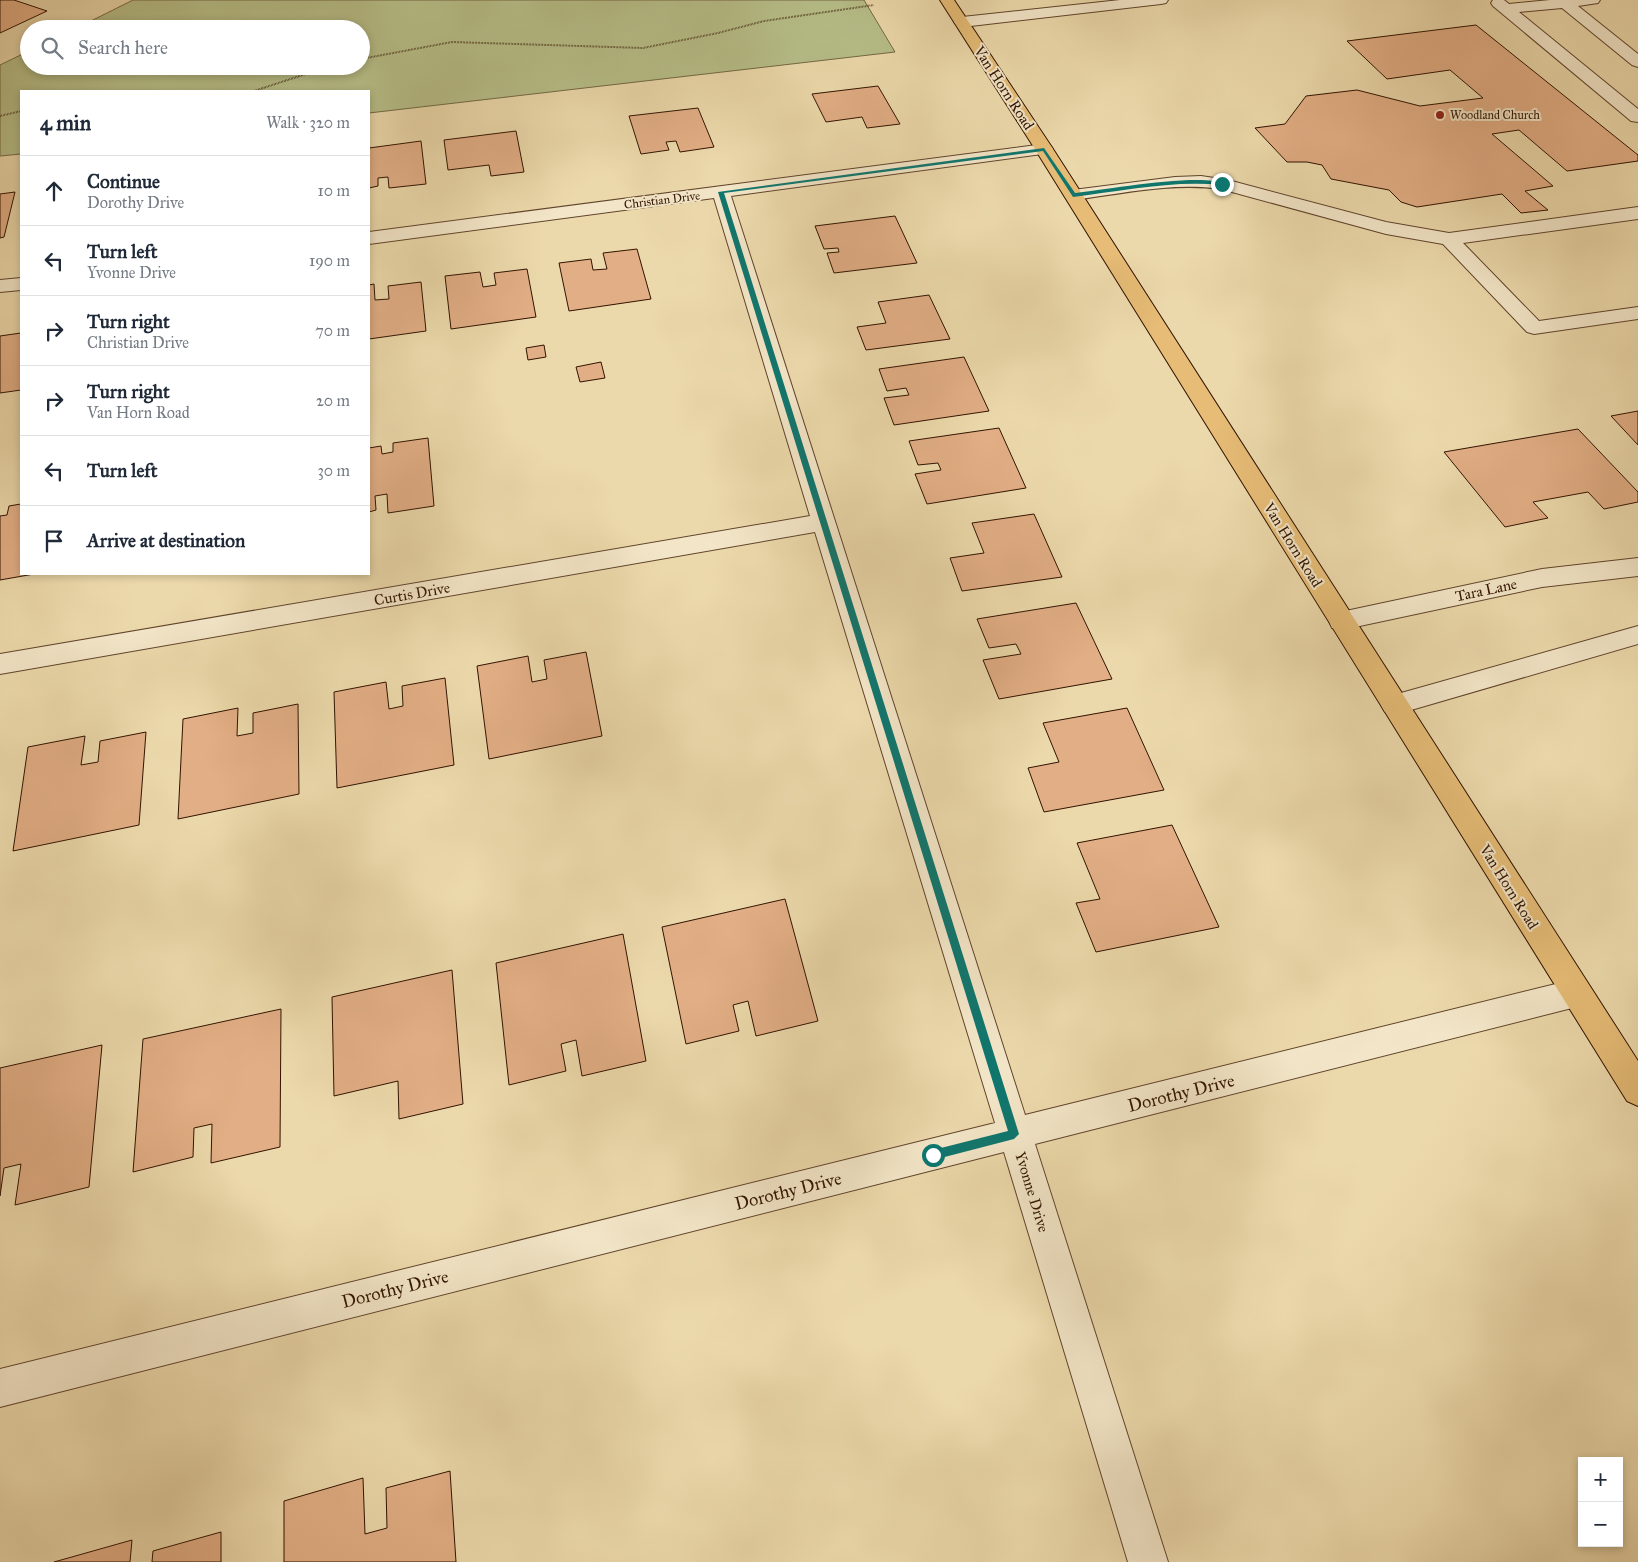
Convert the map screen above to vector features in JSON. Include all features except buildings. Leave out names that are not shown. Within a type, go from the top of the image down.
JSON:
[{"type":"main road","name":"Van Horn Road","points":[[947,0],[1044,149],[1638,1090]]},
{"type":"street","points":[[962,22],[1161,0]]},
{"type":"street","points":[[1501,5],[1593,0]]},
{"type":"street","points":[[1565,3],[1638,62]]},
{"type":"street","points":[[1501,5],[1638,118]]},
{"type":"street","name":"Christian Drive","points":[[370,238],[1044,149]]},
{"type":"street","points":[[1073,195],[1175,182],[1200,181],[1222,184],[1386,228],[1449,239],[1638,213]]},
{"type":"street","name":"Yvonne Drive","points":[[721,192],[1148,1562]]},
{"type":"street","points":[[1449,239],[1534,328],[1638,313]]},
{"type":"street","points":[[0,286],[20,284]]},
{"type":"street","name":"Curtis Drive","points":[[0,664],[824,522]]},
{"type":"street","name":"Tara Lane","points":[[1341,621],[1542,578],[1636,569]]},
{"type":"street","points":[[1394,705],[1638,635]]},
{"type":"street","name":"Dorothy Drive","points":[[0,1388],[1576,994]]},
{"type":"path","points":[[370,56],[452,42],[643,48],[718,33],[764,21],[874,5]]},
{"type":"path","points":[[257,90],[303,75]]},
{"type":"path","points":[[0,116],[20,111]]},
{"type":"green space","points":[[133,0],[864,0],[895,52],[370,113],[370,90],[20,90],[20,154],[0,156],[0,65],[20,55],[20,75],[370,75],[370,20],[93,20]]},
{"type":"place","name":"Woodland Church","points":[[1440,115]]},
{"type":"route","points":[[933,1155],[1014,1134],[721,192],[1044,149],[1073,195],[1175,182],[1200,181],[1222,184]]}]
